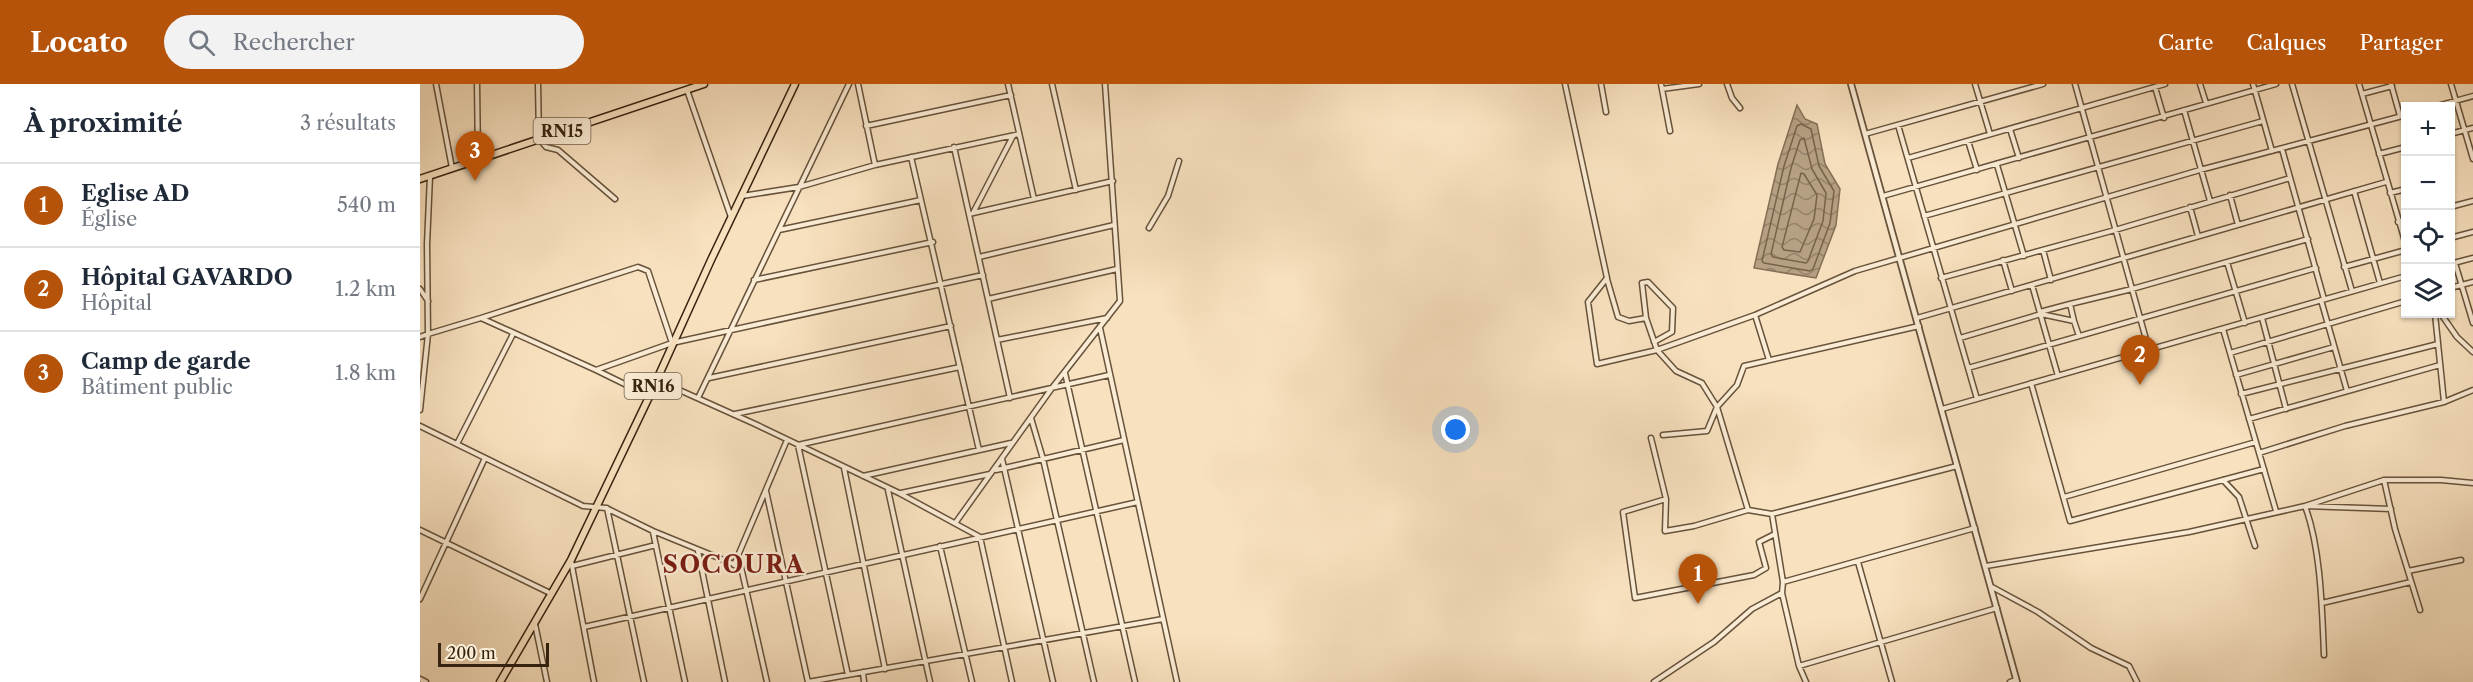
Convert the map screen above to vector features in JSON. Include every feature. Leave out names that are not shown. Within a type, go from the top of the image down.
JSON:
[{"type":"main road","name":"RN15","points":[[420,179],[704,84]]},
{"type":"main road","name":"RN16","points":[[500,682],[550,593],[572,563],[650,397],[672,343],[795,84]]},
{"type":"street","points":[[436,84],[452,168]]},
{"type":"street","points":[[477,84],[478,159]]},
{"type":"street","points":[[538,84],[539,139],[546,147],[558,150],[615,199]]},
{"type":"street","points":[[698,398],[849,84]]},
{"type":"street","points":[[859,84],[875,165]]},
{"type":"street","points":[[1008,84],[1016,135],[1034,199]]},
{"type":"street","points":[[1052,84],[1076,190]]},
{"type":"street","points":[[956,522],[1052,388],[1120,301],[1105,84]]},
{"type":"street","points":[[1565,84],[1607,278],[1618,317],[1629,321],[1646,318]]},
{"type":"street","points":[[1601,84],[1606,112]]},
{"type":"street","points":[[1670,131],[1669,114],[1662,87],[1699,84]]},
{"type":"street","points":[[1727,84],[1732,98],[1740,108]]},
{"type":"street","points":[[1851,84],[1992,586],[2017,681],[2010,682]]},
{"type":"street","points":[[1975,84],[1990,134]]},
{"type":"street","points":[[1865,134],[2043,84]]},
{"type":"street","points":[[2075,84],[2149,350]]},
{"type":"street","points":[[1908,158],[2165,84]]},
{"type":"street","points":[[2200,84],[2206,104]]},
{"type":"street","points":[[2253,84],[2272,152]]},
{"type":"street","points":[[1883,196],[2164,118],[2184,110],[2276,84]]},
{"type":"street","points":[[2292,84],[2352,291]]},
{"type":"street","points":[[2359,84],[2401,231]]},
{"type":"street","points":[[2451,84],[2473,159]]},
{"type":"street","points":[[2362,94],[2391,85],[2401,110]]},
{"type":"street","points":[[2155,87],[2164,118]]},
{"type":"street","points":[[687,90],[731,218]]},
{"type":"street","points":[[866,126],[1011,95]]},
{"type":"street","points":[[2452,102],[2473,96]]},
{"type":"street","points":[[2184,110],[2210,201]]},
{"type":"street","points":[[1607,278],[1588,302],[1598,363],[1657,350],[1755,315],[1841,275],[2200,170],[2401,116]]},
{"type":"street","points":[[1924,216],[2264,121]]},
{"type":"street","points":[[1898,125],[1977,399]]},
{"type":"street","points":[[2455,133],[2473,128]]},
{"type":"street","points":[[2010,129],[2019,158]]},
{"type":"street","points":[[742,196],[799,187],[875,165],[1016,135]]},
{"type":"street","points":[[971,213],[1016,135]]},
{"type":"street","points":[[1968,141],[1977,170]]},
{"type":"street","points":[[954,147],[971,213],[1010,398]]},
{"type":"street","points":[[2379,154],[2401,148]]},
{"type":"street","points":[[2282,149],[2316,268],[2328,324],[2347,391]]},
{"type":"street","points":[[911,157],[933,242],[979,450]]},
{"type":"street","points":[[1149,228],[1168,196],[1179,161]]},
{"type":"street","points":[[1997,165],[2024,256]]},
{"type":"street","points":[[420,410],[428,334],[427,244],[430,176]]},
{"type":"street","points":[[1941,278],[2290,178]]},
{"type":"street","points":[[971,213],[1113,182]]},
{"type":"street","points":[[1917,318],[2386,182]]},
{"type":"street","points":[[2354,191],[2380,283]]},
{"type":"street","points":[[2390,194],[2401,191]]},
{"type":"street","points":[[2230,195],[2238,225]]},
{"type":"street","points":[[778,230],[921,200]]},
{"type":"street","points":[[2455,205],[2473,201]]},
{"type":"street","points":[[2190,207],[2198,236]]},
{"type":"street","points":[[979,257],[1114,225]]},
{"type":"street","points":[[2455,237],[2473,232]]},
{"type":"street","points":[[1959,338],[2070,304],[2132,289],[2308,239]]},
{"type":"street","points":[[754,280],[933,242]]},
{"type":"street","points":[[2043,250],[2051,280]]},
{"type":"street","points":[[2344,267],[2401,251]]},
{"type":"street","points":[[2455,262],[2473,258]]},
{"type":"street","points":[[2003,260],[2012,291]]},
{"type":"street","points":[[2227,262],[2245,323]]},
{"type":"street","points":[[2453,264],[2473,323]]},
{"type":"street","points":[[420,337],[638,267],[648,271],[672,343]]},
{"type":"street","points":[[1968,368],[2316,268]]},
{"type":"street","points":[[988,299],[1117,269]]},
{"type":"street","points":[[596,370],[672,343],[983,275]]},
{"type":"street","points":[[1942,408],[2223,330],[2401,277]]},
{"type":"street","points":[[1654,342],[1672,332],[1673,308],[1648,282],[1642,283],[1646,318],[1654,342],[1657,350],[1676,371],[1702,383],[1717,407],[1748,510]]},
{"type":"street","points":[[2455,287],[2473,282]]},
{"type":"street","points":[[2032,285],[2058,376]]},
{"type":"street","points":[[420,289],[428,302]]},
{"type":"street","points":[[2230,353],[2401,302]]},
{"type":"street","points":[[2070,304],[2079,336]]},
{"type":"street","points":[[2041,313],[2074,321]]},
{"type":"street","points":[[1755,315],[1769,360]]},
{"type":"street","points":[[481,318],[650,397]]},
{"type":"street","points":[[997,340],[1107,318]]},
{"type":"street","points":[[2262,318],[2286,409]]},
{"type":"street","points":[[2435,318],[2444,402]]},
{"type":"street","points":[[2443,318],[2457,337],[2473,352]]},
{"type":"street","points":[[708,378],[951,326]]},
{"type":"street","points":[[1663,435],[1707,431],[1717,407],[1737,385],[1744,366],[1919,326]]},
{"type":"street","points":[[1100,328],[1177,682]]},
{"type":"street","points":[[2223,330],[2276,511]]},
{"type":"street","points":[[457,444],[513,334]]},
{"type":"street","points":[[2241,394],[2438,344]]},
{"type":"street","points":[[2236,375],[2334,347]]},
{"type":"street","points":[[2249,419],[2440,365]]},
{"type":"street","points":[[734,414],[960,367]]},
{"type":"street","points":[[1065,372],[1135,682]]},
{"type":"street","points":[[798,445],[1109,375]]},
{"type":"street","points":[[656,379],[899,494],[956,522],[980,537],[1012,682]]},
{"type":"street","points":[[2031,383],[2070,521],[2264,469]]},
{"type":"street","points":[[2259,453],[2345,426],[2444,402],[2473,390]]},
{"type":"street","points":[[1031,417],[1043,459],[1095,682]]},
{"type":"street","points":[[420,426],[584,506],[606,508],[652,531],[741,567],[767,682]]},
{"type":"street","points":[[1651,438],[1666,500],[1665,531],[1748,510],[1772,514],[1958,466]]},
{"type":"street","points":[[734,565],[787,440]]},
{"type":"street","points":[[995,470],[1124,440]]},
{"type":"street","points":[[2064,497],[2256,442]]},
{"type":"street","points":[[862,476],[1012,443]]},
{"type":"street","points":[[798,445],[848,675]]},
{"type":"street","points":[[420,599],[485,458]]},
{"type":"street","points":[[1002,458],[1053,682]]},
{"type":"street","points":[[844,468],[885,669]]},
{"type":"street","points":[[899,494],[991,474]]},
{"type":"street","points":[[2223,480],[2240,496],[2255,546]]},
{"type":"street","points":[[1986,566],[2189,532],[2305,506],[2384,480],[2441,480],[2473,483]]},
{"type":"street","points":[[2384,480],[2420,610]]},
{"type":"street","points":[[888,489],[930,682]]},
{"type":"street","points":[[766,491],[808,682],[1163,619]]},
{"type":"street","points":[[1666,500],[1623,512],[1635,598],[1754,575],[1766,568],[1759,542],[1775,534]]},
{"type":"street","points":[[584,627],[1138,502]]},
{"type":"street","points":[[2305,506],[2391,509]]},
{"type":"street","points":[[2305,506],[2310,520],[2322,603],[2324,655]]},
{"type":"street","points":[[606,508],[644,682]]},
{"type":"street","points":[[1772,514],[1783,582],[1782,593],[1799,666],[1806,682]]},
{"type":"street","points":[[1783,582],[1975,528]]},
{"type":"street","points":[[420,530],[550,593]]},
{"type":"street","points":[[652,531],[685,682]]},
{"type":"street","points":[[594,682],[572,563],[656,545]]},
{"type":"street","points":[[940,546],[972,682]]},
{"type":"street","points":[[698,550],[725,682]]},
{"type":"street","points":[[2408,571],[2461,560]]},
{"type":"street","points":[[1858,562],[1892,682]]},
{"type":"street","points":[[2322,603],[2411,582]]},
{"type":"street","points":[[1992,586],[2038,612],[2091,648],[2129,666],[2137,682]]},
{"type":"street","points":[[1654,682],[1714,642],[1752,609],[1782,593]]},
{"type":"street","points":[[1799,666],[1997,608]]},
{"type":"street","points":[[535,623],[547,682]]},
{"type":"street","points":[[863,672],[864,682]]},
{"type":"street","points":[[420,679],[426,682]]},
{"type":"water","points":[[1797,105],[1805,119],[1817,124],[1825,164],[1840,189],[1836,225],[1816,278],[1754,268],[1778,164]]},
{"type":"place","name":"Camp de garde","points":[[475,181]]},
{"type":"place","name":"Hôpital GAVARDO","points":[[2140,385]]},
{"type":"place","name":"Eglise AD","points":[[1698,604]]},
{"type":"district","name":"SOCOURA","points":[[734,565]]}]
